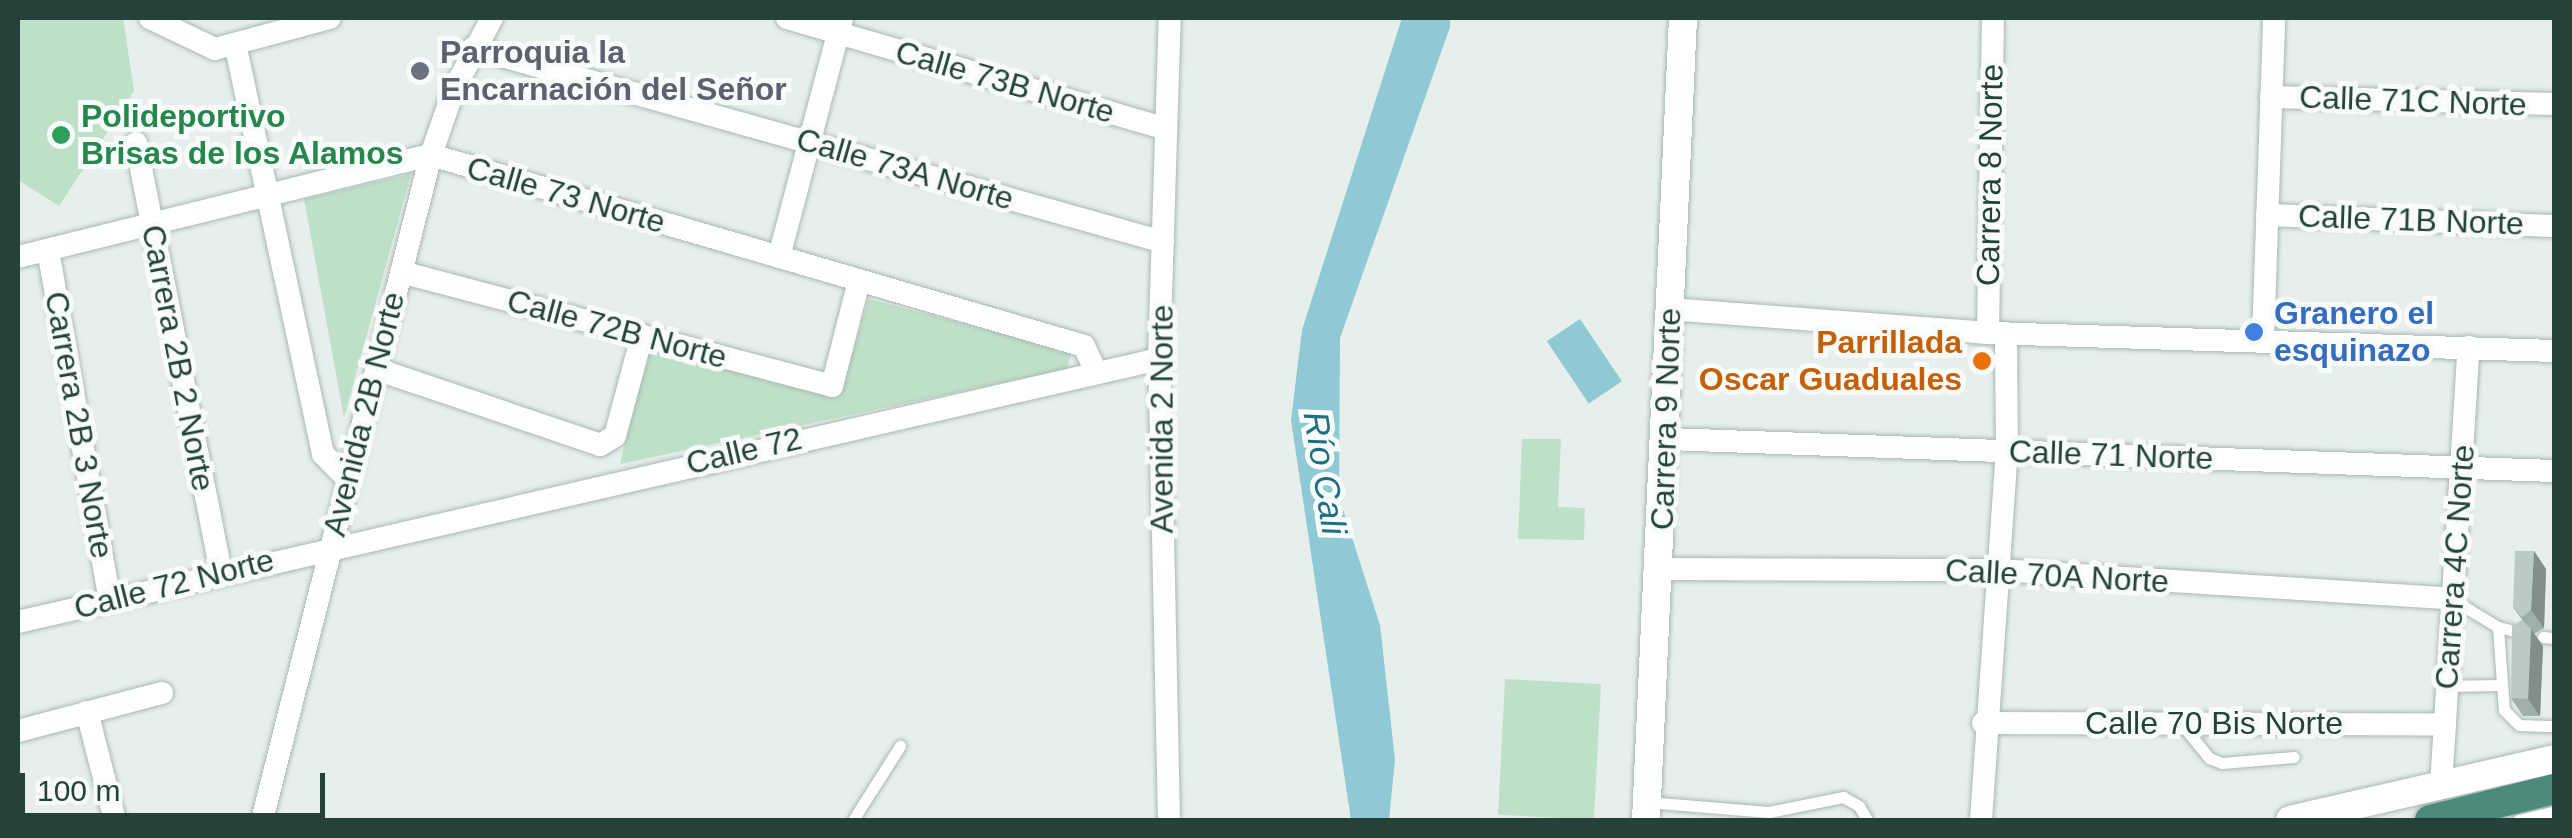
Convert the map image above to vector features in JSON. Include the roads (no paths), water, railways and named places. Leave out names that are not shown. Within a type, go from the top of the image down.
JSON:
[{"type":"highway","points":[[2430,820],[2554,789]]},
{"type":"street","points":[[150,18],[195,45],[236,48],[330,18]]},
{"type":"street","name":"Avenida 2B Norte","points":[[262,820],[431,156],[473,48],[492,18]]},
{"type":"street","name":"Calle 73B Norte","points":[[787,18],[840,25],[1166,129]]},
{"type":"street","name":"Avenida 2 Norte","points":[[1170,18],[1159,359],[1170,820]]},
{"type":"street","name":"Carrera 9 Norte","points":[[1647,811],[1668,439],[1683,18]]},
{"type":"street","name":"Carrera 8 Norte","points":[[1981,820],[1984,723],[2006,451],[1997,333],[1993,18]]},
{"type":"street","points":[[2262,339],[2274,18]]},
{"type":"street","points":[[779,257],[840,25]]},
{"type":"street","points":[[236,48],[271,194],[323,454],[347,478]]},
{"type":"street","name":"Calle 73A Norte","points":[[473,48],[1163,242]]},
{"type":"street","name":"Calle 71C Norte","points":[[2271,97],[2554,104]]},
{"type":"street","name":"Carrera 2B 2 Norte","points":[[136,143],[221,573]]},
{"type":"street","name":"Calle 73 Norte","points":[[18,257],[431,156],[1084,346],[1094,370]]},
{"type":"street","name":"Calle 71B Norte","points":[[2267,214],[2554,226]]},
{"type":"street","name":"Carrera 2B 3 Norte","points":[[48,250],[110,600]]},
{"type":"street","name":"Calle 72B Norte","points":[[401,272],[832,386],[859,281]]},
{"type":"street","points":[[1670,308],[1997,333],[2554,350]]},
{"type":"street","points":[[376,369],[600,445],[609,443],[642,336]]},
{"type":"street","name":"Carrera 4C Norte","points":[[2440,786],[2468,347]]},
{"type":"street","name":"Calle 72","points":[[330,546],[1094,370],[1159,359]]},
{"type":"street","name":"Calle 71 Norte","points":[[1668,439],[2554,471]]},
{"type":"street","name":"Calle 72 Norte","points":[[18,622],[330,546]]},
{"type":"street","name":"Calle 70A Norte","points":[[1660,568],[1998,570],[2453,600]]},
{"type":"street","points":[[18,730],[162,693]]},
{"type":"street","points":[[87,712],[114,820]]},
{"type":"street","name":"Calle 70 Bis Norte","points":[[1984,723],[2445,725]]},
{"type":"street","points":[[2290,820],[2554,759]]},
{"type":"lane","points":[[2453,600],[2498,628],[2525,634]]},
{"type":"lane","points":[[2498,628],[2500,685],[2512,721],[2554,726]]},
{"type":"lane","points":[[2446,686],[2500,685]]},
{"type":"lane","points":[[2180,722],[2209,758],[2222,763],[2294,756]]},
{"type":"lane","points":[[854,820],[900,746]]},
{"type":"lane","points":[[1647,811],[1770,816],[1843,797],[1859,806],[1867,820]]},
{"type":"lane","points":[[2518,820],[2554,812]]},
{"type":"water","name":"Río Cali","points":[[1402,18],[1450,18],[1450,27],[1340,338],[1339,497],[1380,625],[1395,760],[1389,820],[1351,820],[1291,420],[1302,330]]},
{"type":"water","points":[[1580,319],[1622,381],[1589,404],[1547,341]]},
{"type":"place","name":"Parroquia la Encarnación del Señor","points":[[420,71]]},
{"type":"place","name":"Polideportivo Brisas de los Alamos","points":[[61,135]]},
{"type":"place","name":"Granero el esquinazo","points":[[2254,332]]},
{"type":"place","name":"Parrillada Oscar Guaduales","points":[[1982,361]]}]
